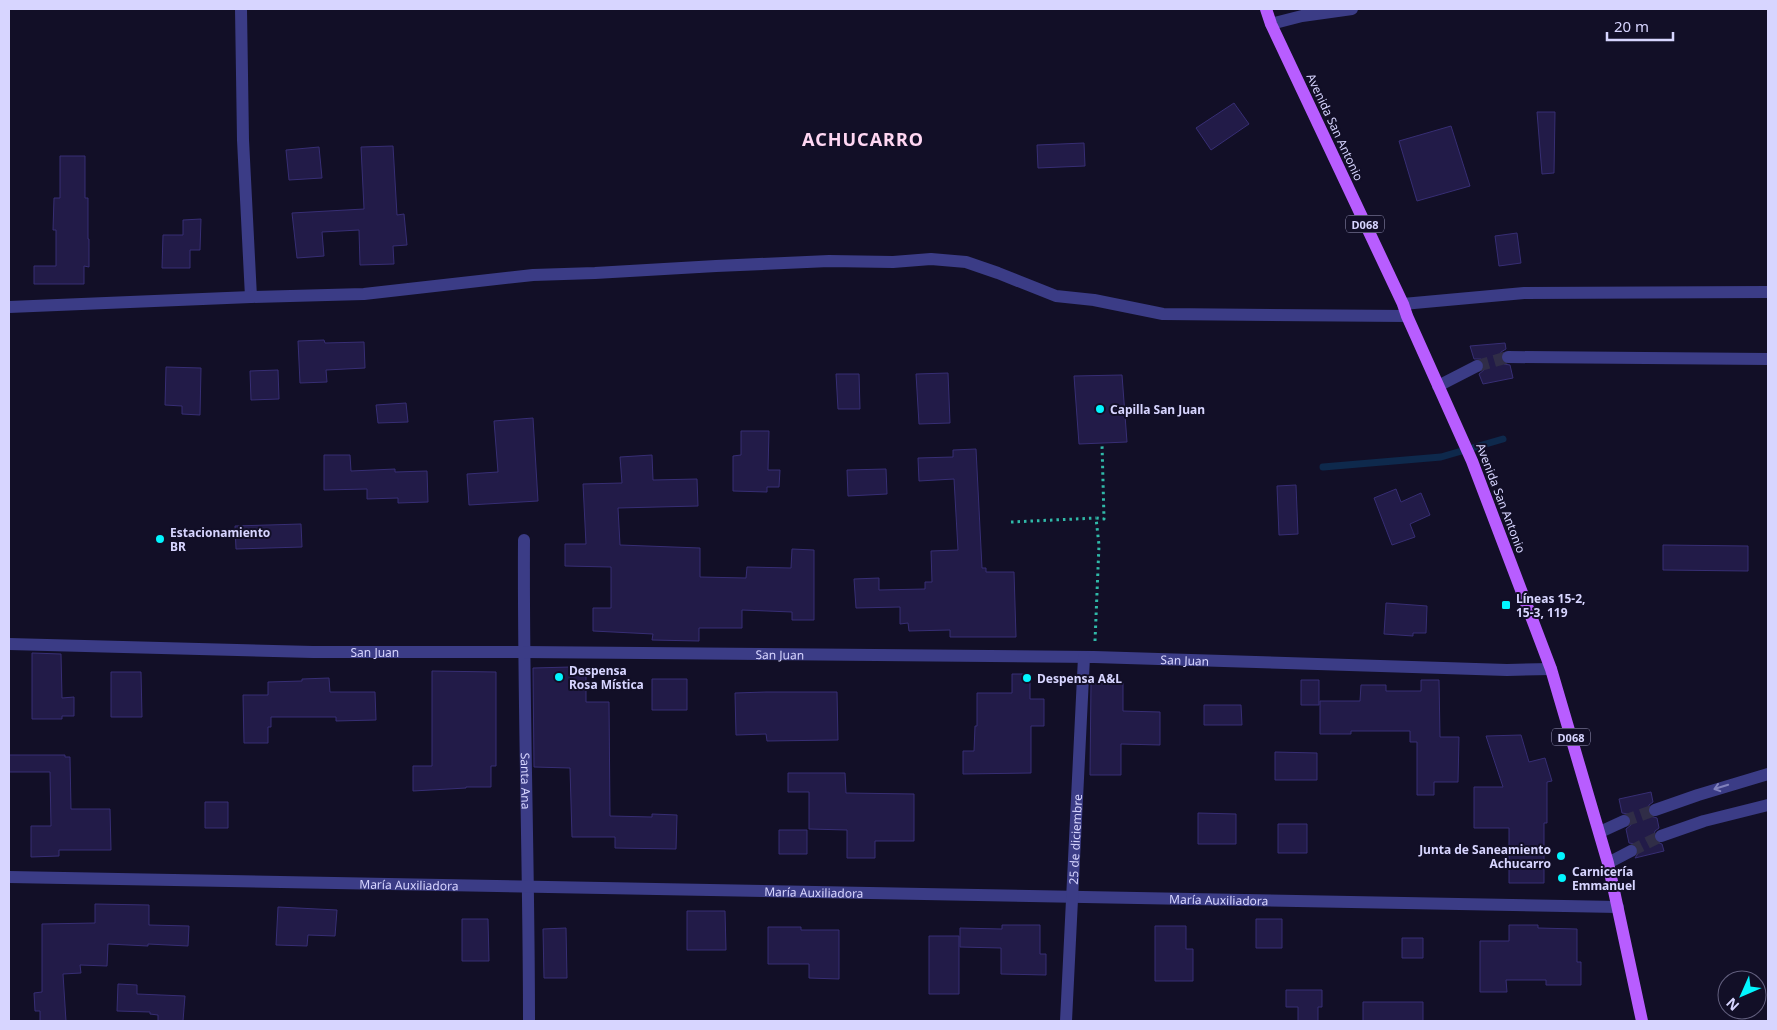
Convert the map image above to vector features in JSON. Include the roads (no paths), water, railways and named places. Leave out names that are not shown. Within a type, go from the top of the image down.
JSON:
[{"type":"main road","name":"Avenida San Antonio","points":[[1266,9],[1271,24],[1405,310],[1463,440],[1551,669],[1600,832],[1642,1021]]},
{"type":"street","points":[[241,9],[243,140],[251,297]]},
{"type":"street","points":[[1271,24],[1302,16],[1352,9]]},
{"type":"street","points":[[9,307],[364,294],[533,275],[829,261],[892,262],[931,259],[966,262],[1056,296],[1094,300],[1163,314],[1405,310],[1524,293],[1768,292]]},
{"type":"street","points":[[1508,357],[1768,359]]},
{"type":"street","points":[[1438,386],[1477,366]]},
{"type":"street","name":"Santa Ana","points":[[524,540],[523,652],[529,886],[529,1021]]},
{"type":"street","name":"San Juan","points":[[9,644],[313,652],[1089,657],[1497,670],[1551,669]]},
{"type":"street","name":"25 de diciembre","points":[[1066,1021],[1071,896],[1089,657]]},
{"type":"street","points":[[1655,810],[1768,774]]},
{"type":"street","points":[[1661,836],[1704,821],[1768,805]]},
{"type":"street","points":[[1600,832],[1624,821]]},
{"type":"street","points":[[1608,863],[1630,852]]},
{"type":"street","name":"María Auxiliadora","points":[[9,877],[1618,907]]},
{"type":"waterway","points":[[1323,467],[1441,457],[1503,439]]},
{"type":"tunnel","points":[[1477,366],[1508,357]]},
{"type":"tunnel","points":[[1624,821],[1655,810]]},
{"type":"tunnel","points":[[1631,851],[1661,836]]},
{"type":"place","name":"Capilla San Juan","points":[[1100,409]]},
{"type":"place","name":"Estacionamiento BR","points":[[160,539]]},
{"type":"place","name":"Líneas 15-2, 15-3, 119","points":[[1506,605]]},
{"type":"place","name":"Despensa Rosa Mística","points":[[559,677]]},
{"type":"place","name":"Despensa A&L","points":[[1027,678]]},
{"type":"place","name":"Junta de Saneamiento Achucarro","points":[[1561,856]]},
{"type":"place","name":"Carnicería Emmanuel","points":[[1562,878]]},
{"type":"district","name":"ACHUCARRO","points":[[863,139]]}]
